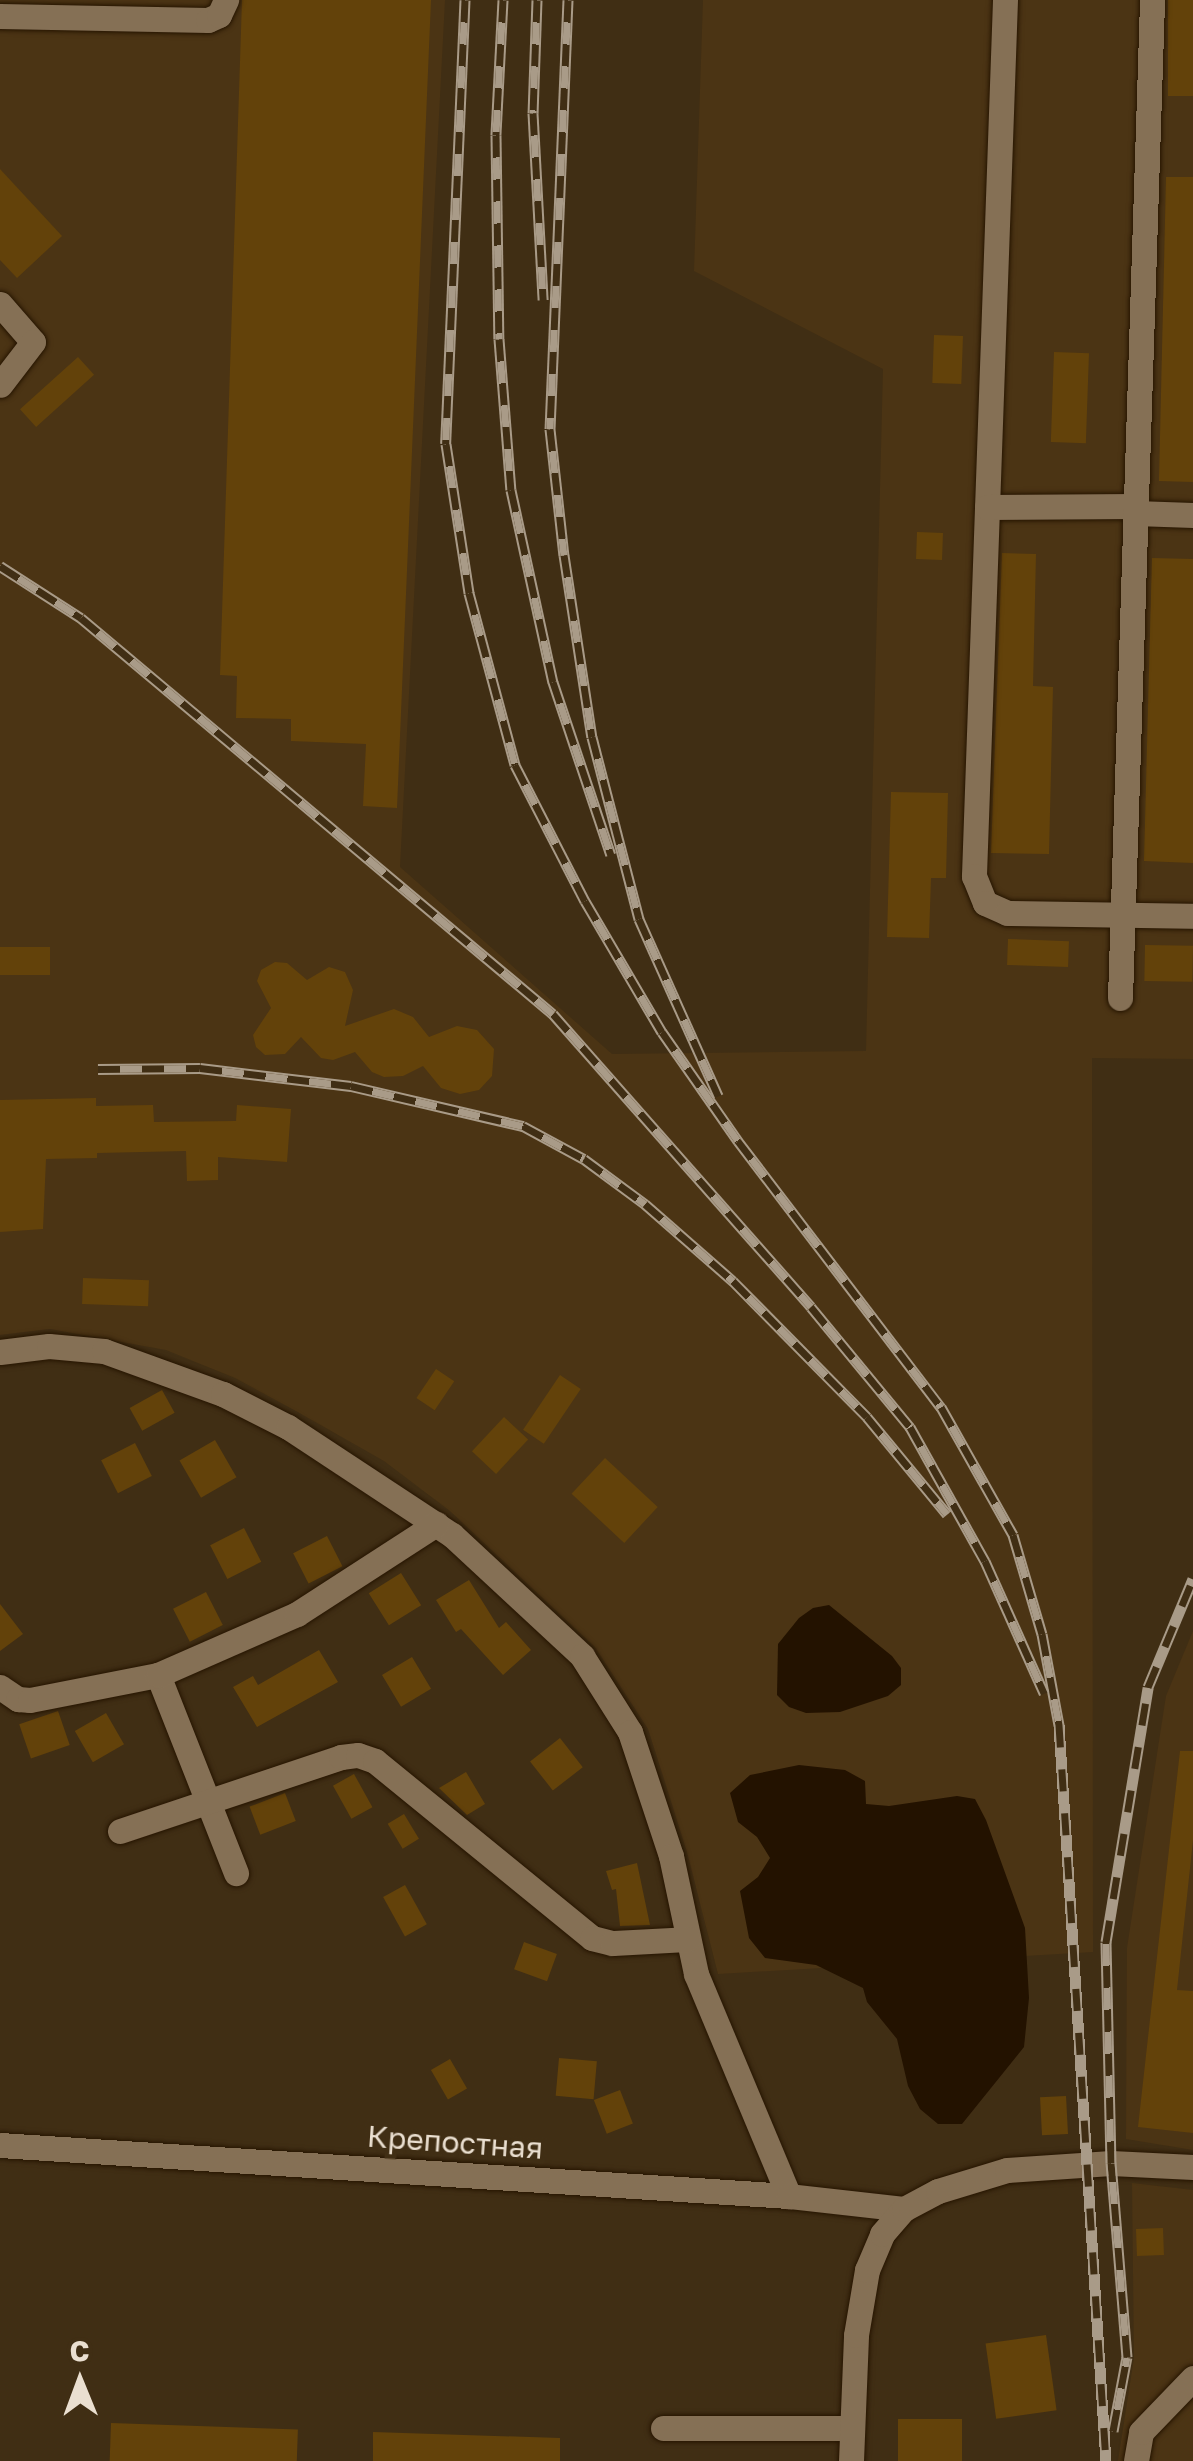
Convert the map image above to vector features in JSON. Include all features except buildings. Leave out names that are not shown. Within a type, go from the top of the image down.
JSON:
[{"type":"street","points":[[1005,0],[976,886],[986,903],[1006,913],[1193,916]]},
{"type":"street","points":[[1120,998],[1152,0]]},
{"type":"street","points":[[0,16],[200,20],[223,8]]},
{"type":"street","points":[[0,304],[34,342],[0,385]]},
{"type":"street","points":[[987,507],[1193,515]]},
{"type":"street","points":[[0,1352],[49,1346],[104,1351],[156,1366],[288,1427],[436,1524],[582,1656],[620,1717],[671,1856],[696,1974],[789,2196]]},
{"type":"street","points":[[0,1687],[18,1699],[30,1700],[158,1675],[297,1614],[436,1524]]},
{"type":"street","points":[[158,1675],[236,1873]]},
{"type":"street","points":[[120,1831],[341,1756],[368,1758],[592,1938],[612,1943],[688,1939]]},
{"type":"street","name":"Крепостная","points":[[0,2145],[789,2196],[904,2209]]},
{"type":"street","points":[[851,2461],[856,2334],[868,2270],[882,2234],[904,2209],[938,2191],[1007,2170],[1111,2162],[1193,2167]]},
{"type":"street","points":[[1136,2461],[1141,2432],[1193,2378]]},
{"type":"street","points":[[663,2428],[851,2428]]},
{"type":"shaded area","points":[[0,0],[445,0],[400,867],[612,1054],[866,1051],[883,369],[694,271],[703,0],[1193,0],[1193,1059],[1092,1058],[1093,1952],[718,1974],[687,1852],[648,1729],[595,1647],[450,1511],[384,1461],[296,1411],[235,1378],[166,1350],[50,1329],[0,1335]]},
{"type":"shaded area","points":[[829,1605],[892,1656],[901,1668],[901,1685],[888,1696],[840,1712],[806,1713],[789,1707],[777,1695],[778,1644],[799,1618],[813,1608]]},
{"type":"shaded area","points":[[1193,1631],[1193,2150],[1126,2139],[1127,1948],[1166,1696]]},
{"type":"shaded area","points":[[799,1765],[845,1770],[865,1781],[866,1804],[889,1806],[957,1796],[975,1799],[986,1820],[1025,1928],[1029,1998],[1024,2047],[962,2124],[938,2124],[920,2109],[908,2086],[897,2039],[867,2002],[863,1988],[816,1965],[765,1958],[749,1938],[740,1891],[758,1877],[770,1858],[757,1837],[738,1822],[730,1793],[750,1775]]},
{"type":"shaded area","points":[[1132,2183],[1193,2190],[1193,2461],[1118,2461],[1134,2358]]},
{"type":"railway","points":[[465,0],[446,444],[469,593],[515,765],[585,901],[662,1032],[738,1141],[941,1407],[1013,1535],[1042,1634],[1059,1725],[1106,2461]]},
{"type":"railway","points":[[503,0],[496,135],[499,339],[511,490],[553,682],[611,855]]},
{"type":"railway","points":[[537,0],[533,113],[543,300]]},
{"type":"railway","points":[[568,0],[550,429],[564,555],[592,737],[639,919],[718,1096]]},
{"type":"railway","points":[[0,566],[81,618],[553,1014],[811,1307],[910,1427],[985,1561],[1044,1693]]},
{"type":"railway","points":[[98,1069],[200,1068],[351,1086],[523,1126],[584,1159],[645,1204],[733,1281],[867,1417],[947,1514]]},
{"type":"railway","points":[[1113,2431],[1127,2357],[1111,2163],[1106,1942],[1148,1687],[1193,1579]]}]
